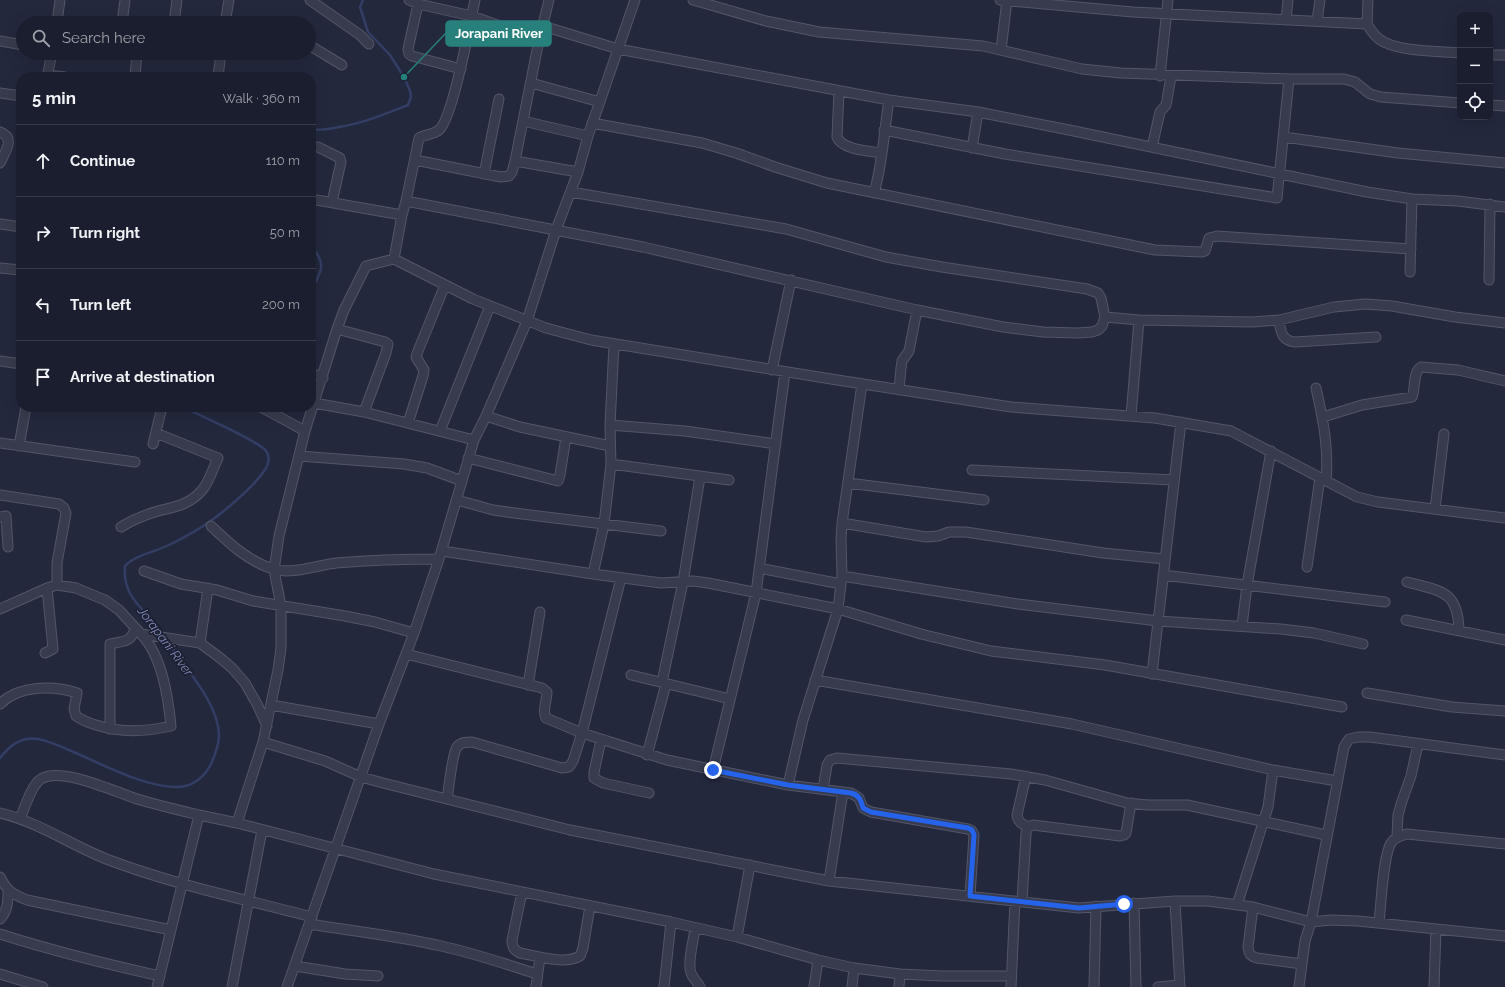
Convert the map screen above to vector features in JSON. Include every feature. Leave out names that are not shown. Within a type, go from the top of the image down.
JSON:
[{"type":"street","points":[[58,16],[60,0]]},
{"type":"street","points":[[123,16],[125,0]]},
{"type":"street","points":[[175,16],[177,0]]},
{"type":"street","points":[[226,16],[229,0]]},
{"type":"street","points":[[310,0],[360,35],[369,44]]},
{"type":"street","points":[[409,0],[418,4],[472,16],[539,40]]},
{"type":"street","points":[[394,259],[402,215],[420,138],[423,135],[439,130],[445,122],[461,69],[475,0]]},
{"type":"street","points":[[415,160],[501,177],[508,176],[512,172],[539,40],[549,0]]},
{"type":"street","points":[[287,987],[362,777],[379,724],[414,633],[441,555],[474,440],[486,416],[527,320],[556,230],[572,192],[592,123],[634,0]]},
{"type":"street","points":[[693,0],[766,21],[819,32],[983,46],[1082,69],[1160,76],[1344,79],[1355,82],[1370,94],[1381,97],[1457,103]]},
{"type":"street","points":[[1001,50],[1005,0],[1133,12],[1367,24]]},
{"type":"street","points":[[1160,76],[1168,0]]},
{"type":"street","points":[[1286,20],[1288,0]]},
{"type":"street","points":[[1317,22],[1320,0]]},
{"type":"street","points":[[1368,0],[1367,24],[1378,38],[1390,45],[1404,48],[1457,53]]},
{"type":"street","points":[[418,4],[408,50],[409,54],[461,69]]},
{"type":"street","points":[[543,26],[618,49],[889,100],[978,112],[1366,192],[1412,199],[1458,201],[1505,207]]},
{"type":"street","points":[[0,42],[16,44]]},
{"type":"street","points":[[316,49],[342,65]]},
{"type":"street","points":[[1493,55],[1505,55]]},
{"type":"street","points":[[48,72],[50,60]]},
{"type":"street","points":[[135,72],[136,60]]},
{"type":"street","points":[[219,72],[220,60]]},
{"type":"street","points":[[1152,147],[1160,112],[1167,100],[1171,76]]},
{"type":"street","points":[[884,130],[972,148],[1277,198],[1289,79]]},
{"type":"street","points":[[531,83],[600,102]]},
{"type":"street","points":[[839,90],[837,137],[839,143],[845,146],[882,153]]},
{"type":"street","points":[[0,93],[16,95]]},
{"type":"street","points":[[484,174],[499,99]]},
{"type":"street","points":[[874,192],[879,177],[889,100]]},
{"type":"street","points":[[1493,105],[1505,106]]},
{"type":"street","points":[[972,148],[978,112]]},
{"type":"street","points":[[523,121],[588,136]]},
{"type":"street","points":[[592,123],[702,143],[820,181],[1155,250],[1202,252],[1205,251],[1209,238],[1217,236],[1411,249]]},
{"type":"street","points":[[0,132],[7,136],[9,144],[0,163]]},
{"type":"street","points":[[1284,137],[1398,153],[1505,163]]},
{"type":"street","points":[[318,147],[340,158],[341,162],[332,202]]},
{"type":"street","points":[[515,161],[578,172]]},
{"type":"street","points":[[406,201],[643,246],[917,310],[1003,327],[1043,332],[1092,332],[1098,330],[1102,326],[1105,317],[1101,298],[1098,293],[1087,289],[886,257],[786,229],[572,192]]},
{"type":"street","points":[[1410,272],[1412,199]]},
{"type":"street","points":[[316,200],[402,215]]},
{"type":"street","points":[[1489,280],[1490,204]]},
{"type":"street","points":[[0,224],[16,226]]},
{"type":"street","points":[[316,398],[344,310],[366,266],[394,259],[490,306],[546,328],[591,340],[1011,407],[1131,416],[1181,422],[1231,431],[1357,497],[1378,502],[1505,518]]},
{"type":"street","points":[[0,268],[16,270]]},
{"type":"street","points":[[772,370],[791,280]]},
{"type":"street","points":[[408,423],[424,376],[424,370],[416,357],[445,285]]},
{"type":"street","points":[[1105,317],[1139,320],[1252,322],[1279,320],[1334,307],[1365,304],[1392,306],[1455,317],[1505,323]]},
{"type":"street","points":[[440,431],[490,306]]},
{"type":"street","points":[[900,390],[902,362],[909,351],[917,310]]},
{"type":"street","points":[[1131,416],[1139,320]]},
{"type":"street","points":[[1279,320],[1283,338],[1288,341],[1295,342],[1376,337]]},
{"type":"street","points":[[337,329],[388,344],[364,412]]},
{"type":"street","points":[[593,574],[604,524],[611,464],[610,425],[614,344]]},
{"type":"street","points":[[0,361],[16,363]]},
{"type":"street","points":[[1323,417],[1362,405],[1412,397],[1416,371],[1420,367],[1458,370],[1505,381]]},
{"type":"street","points":[[713,770],[756,593],[785,372]]},
{"type":"street","points":[[316,376],[323,378]]},
{"type":"street","points":[[788,785],[803,720],[838,609],[842,580],[842,523],[862,384]]},
{"type":"street","points":[[1307,567],[1327,450],[1323,417],[1316,388]]},
{"type":"street","points":[[316,404],[364,412],[474,440]]},
{"type":"street","points":[[19,446],[25,412]]},
{"type":"street","points":[[153,444],[161,412]]},
{"type":"street","points":[[269,412],[305,431]]},
{"type":"street","points":[[236,823],[263,742],[272,705],[281,648],[280,606],[274,570],[279,536],[305,431],[311,412]]},
{"type":"street","points":[[486,416],[520,427],[610,446]]},
{"type":"street","points":[[1152,674],[1181,422]]},
{"type":"street","points":[[610,425],[685,431],[776,444]]},
{"type":"street","points":[[121,527],[141,517],[190,502],[204,487],[218,458],[156,433]]},
{"type":"street","points":[[1435,509],[1444,434]]},
{"type":"street","points":[[468,458],[558,481],[566,437]]},
{"type":"street","points":[[0,443],[136,462]]},
{"type":"street","points":[[1242,626],[1247,585],[1271,451]]},
{"type":"street","points":[[299,456],[404,464],[427,468],[462,481]]},
{"type":"street","points":[[611,464],[729,480]]},
{"type":"street","points":[[972,470],[1174,480]]},
{"type":"street","points":[[647,755],[664,683],[683,582],[700,477]]},
{"type":"street","points":[[848,483],[984,500]]},
{"type":"street","points":[[0,495],[55,503],[64,508],[66,513],[57,563],[57,585]]},
{"type":"street","points":[[457,500],[493,510],[661,531]]},
{"type":"street","points":[[0,517],[6,516],[8,547]]},
{"type":"street","points":[[842,523],[926,537],[938,536],[949,532],[966,532],[1103,554],[1165,559]]},
{"type":"street","points":[[211,526],[252,560],[274,570],[290,571],[334,564],[441,555],[661,583],[693,581],[838,609],[921,634],[991,651],[1105,665],[1342,707]]},
{"type":"street","points":[[759,568],[1018,604],[1158,621],[1242,626],[1314,633],[1363,644]]},
{"type":"street","points":[[144,571],[181,584],[208,588],[253,601],[345,616],[414,633]]},
{"type":"street","points":[[1163,574],[1385,602]]},
{"type":"street","points":[[447,799],[454,754],[458,746],[464,742],[472,742],[562,768],[569,767],[573,761],[582,734],[621,578]]},
{"type":"street","points":[[1406,582],[1439,590],[1449,596],[1455,604],[1459,616],[1459,630]]},
{"type":"street","points":[[0,609],[57,585],[76,588],[105,600],[119,610],[149,642],[168,698],[170,726],[134,731],[119,731],[89,722],[76,716],[74,709],[77,693],[67,689],[46,688],[27,690],[9,697],[0,704]]},
{"type":"street","points":[[45,653],[53,649],[47,588]]},
{"type":"street","points":[[200,643],[208,588]]},
{"type":"street","points":[[528,685],[540,612]]},
{"type":"street","points":[[1406,620],[1505,640]]},
{"type":"street","points":[[110,729],[110,644],[129,640],[138,632],[200,643],[232,668],[245,683],[267,726]]},
{"type":"street","points":[[406,654],[542,688],[547,692],[544,714],[550,721],[582,734],[647,755],[788,785],[856,794],[863,808],[871,812],[968,828],[972,830],[974,835],[970,896]]},
{"type":"street","points":[[631,675],[730,699]]},
{"type":"street","points":[[815,680],[1072,724],[1273,770],[1337,781]]},
{"type":"street","points":[[1367,694],[1452,707],[1505,711]]},
{"type":"street","points":[[272,705],[379,724]]},
{"type":"street","points":[[1299,987],[1305,941],[1311,922],[1326,835],[1344,747],[1349,739],[1370,737],[1505,755]]},
{"type":"street","points":[[601,740],[594,778],[603,783],[649,793]]},
{"type":"street","points":[[263,742],[325,761],[362,777],[570,830],[829,881],[1079,908],[1134,903],[1208,901],[1253,907],[1311,922],[1332,920],[1380,923],[1505,936]]},
{"type":"street","points":[[1398,836],[1398,816],[1411,776],[1418,744]]},
{"type":"street","points":[[823,789],[827,765],[830,760],[837,758],[973,770],[1026,776],[1131,803],[1187,805],[1326,835]]},
{"type":"street","points":[[1237,905],[1268,807],[1273,770]]},
{"type":"street","points":[[20,819],[34,786],[39,779],[47,776],[58,775],[75,778],[134,798],[434,874],[671,922],[737,937],[818,960],[854,968],[900,974],[942,976],[1011,976]]},
{"type":"street","points":[[1026,776],[1017,814],[1020,823],[1028,827],[1033,825],[1120,836],[1126,833],[1131,803]]},
{"type":"street","points":[[829,881],[843,792]]},
{"type":"street","points":[[0,813],[20,819],[110,860],[182,885],[248,900],[310,921],[441,946],[480,956],[537,974]]},
{"type":"street","points":[[157,987],[199,815]]},
{"type":"street","points":[[1010,987],[1026,832],[1028,827]]},
{"type":"street","points":[[232,987],[262,830]]},
{"type":"street","points":[[1380,923],[1387,856],[1391,842],[1398,836],[1407,834],[1505,844]]},
{"type":"street","points":[[737,937],[750,865]]},
{"type":"street","points":[[0,877],[12,894],[27,900],[171,930]]},
{"type":"street","points":[[0,919],[6,912],[8,890]]},
{"type":"street","points":[[522,892],[512,946],[515,951],[520,953],[570,960],[580,956],[584,948],[590,906]]},
{"type":"street","points":[[1158,987],[1180,986],[1174,901]]},
{"type":"street","points":[[1134,903],[1136,987]]},
{"type":"street","points":[[1094,987],[1096,906]]},
{"type":"street","points":[[1253,907],[1248,947],[1250,956],[1302,964]]},
{"type":"street","points":[[664,987],[671,922]]},
{"type":"street","points":[[695,928],[690,968],[693,977],[698,982],[700,987]]},
{"type":"street","points":[[1434,987],[1436,929]]},
{"type":"street","points":[[0,934],[35,946],[160,976]]},
{"type":"street","points":[[536,987],[540,957]]},
{"type":"street","points":[[814,987],[818,960]]},
{"type":"street","points":[[295,966],[345,974],[378,976]]},
{"type":"street","points":[[852,987],[854,968]]},
{"type":"street","points":[[0,974],[11,982],[43,987]]},
{"type":"street","points":[[899,987],[900,974]]},
{"type":"waterway","name":"Jorapani River","points":[[316,130],[325,130],[374,118],[408,105],[411,97],[404,77],[390,55],[368,32],[360,7],[363,0]]},
{"type":"waterway","name":"Jorapani River","points":[[316,252],[321,263],[320,273],[316,281]]},
{"type":"waterway","name":"Jorapani River","points":[[163,635],[131,596],[125,578],[125,566],[140,556],[183,538],[213,519],[230,506],[255,482],[266,468],[269,460],[266,451],[253,441],[194,412]]},
{"type":"waterway","name":"Jorapani River","points":[[0,758],[16,743],[32,738],[54,744],[123,774],[151,783],[165,786],[183,787],[198,780],[202,777],[211,764],[218,746],[219,735],[217,722],[207,697],[167,640]]},
{"type":"place","name":"Jorapani River","points":[[404,77]]},
{"type":"route","points":[[713,770],[788,785],[856,794],[863,808],[871,812],[936,824],[968,828],[972,830],[974,835],[970,896],[1079,908],[1124,904]]}]
